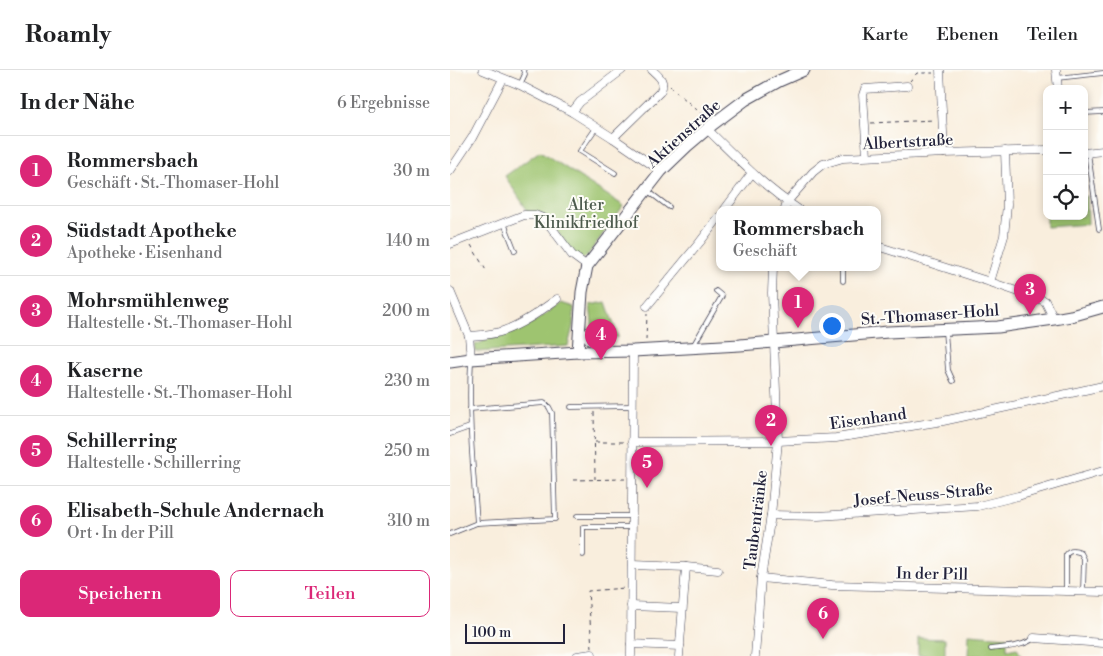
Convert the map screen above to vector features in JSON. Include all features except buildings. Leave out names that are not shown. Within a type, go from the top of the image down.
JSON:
[{"type":"street","points":[[482,70],[520,85],[572,112],[661,171]]},
{"type":"street","points":[[572,112],[580,102],[622,70]]},
{"type":"street","points":[[613,138],[663,88],[662,79],[652,70]]},
{"type":"street","name":"Aktienstraße","points":[[578,352],[582,292],[587,266],[661,171],[687,146],[746,100],[778,81],[804,70]]},
{"type":"street","points":[[940,71],[944,153]]},
{"type":"street","points":[[450,171],[472,138],[503,79]]},
{"type":"street","points":[[867,156],[863,95],[865,89],[907,86]]},
{"type":"street","points":[[710,127],[752,173],[786,206]]},
{"type":"street","name":"Albertstraße","points":[[786,206],[813,172],[823,164],[843,158],[1043,150]]},
{"type":"street","points":[[990,282],[1004,236],[1007,206],[1005,151]]},
{"type":"street","points":[[1088,153],[1103,151]]},
{"type":"street","points":[[727,206],[752,173]]},
{"type":"street","points":[[450,244],[524,215],[535,215],[545,219],[572,255],[587,266]]},
{"type":"street","points":[[647,306],[716,221]]},
{"type":"street","points":[[881,247],[1045,301],[1054,319]]},
{"type":"street","name":"Taubentränke","points":[[756,656],[762,578],[771,516],[778,441],[772,293],[773,271]]},
{"type":"street","points":[[451,293],[469,336],[471,359]]},
{"type":"street","points":[[469,336],[502,332],[534,316],[558,299]]},
{"type":"street","name":"St.-Thomaser-Hohl","points":[[578,352],[691,348],[888,332],[998,327],[1072,316],[1103,307]]},
{"type":"street","points":[[580,328],[590,341],[614,351]]},
{"type":"street","points":[[631,656],[633,351]]},
{"type":"street","points":[[450,362],[578,352]]},
{"type":"street","name":"Eisenhand","points":[[632,442],[778,441],[836,438],[943,421],[1103,386]]},
{"type":"street","name":"Josef-Neuss-Straße","points":[[771,516],[818,516],[978,506],[1103,471]]},
{"type":"street","points":[[632,565],[686,566],[718,570]]},
{"type":"street","points":[[680,656],[686,566]]},
{"type":"street","name":"In der Pill","points":[[762,578],[832,584],[1103,592]]},
{"type":"street","points":[[631,606],[682,608]]},
{"type":"street","points":[[1034,638],[1103,643]]},
{"type":"street","points":[[631,644],[680,646]]},
{"type":"street","points":[[577,656],[592,654]]},
{"type":"lane","points":[[520,85],[525,74],[523,70]]},
{"type":"lane","points":[[1056,74],[1103,72]]},
{"type":"lane","points":[[1088,113],[1103,112]]},
{"type":"lane","points":[[596,128],[580,150],[615,174]]},
{"type":"lane","points":[[1088,164],[1100,229]]},
{"type":"lane","points":[[646,190],[669,207]]},
{"type":"lane","points":[[504,223],[515,251]]},
{"type":"lane","points":[[843,271],[843,281]]},
{"type":"lane","points":[[691,348],[722,296],[716,291]]},
{"type":"lane","points":[[945,329],[948,370],[952,381]]},
{"type":"lane","points":[[471,359],[470,427],[477,523]]},
{"type":"lane","points":[[450,534],[477,523],[556,519],[552,413],[549,407],[544,403],[470,409]]},
{"type":"lane","points":[[571,407],[632,406]]},
{"type":"lane","points":[[450,434],[470,427]]},
{"type":"lane","points":[[577,516],[632,516]]},
{"type":"lane","points":[[583,555],[583,527],[632,527]]},
{"type":"lane","points":[[1066,591],[1066,555],[1070,551],[1076,551],[1084,559],[1082,591]]},
{"type":"lane","points":[[991,649],[1030,642],[1034,638]]},
{"type":"path","points":[[907,86],[917,73],[940,71]]},
{"type":"path","points":[[662,79],[683,96],[710,127]]},
{"type":"path","points":[[866,123],[943,120]]},
{"type":"path","points":[[467,238],[488,272]]},
{"type":"path","points":[[645,350],[647,306]]},
{"type":"path","points":[[594,406],[595,479]]},
{"type":"path","points":[[594,442],[632,442]]},
{"type":"path","points":[[573,480],[632,480]]},
{"type":"path","points":[[592,654],[588,591],[631,587]]},
{"type":"green space","name":"Alter Klinikfriedhof","points":[[540,151],[624,206],[586,257],[582,259],[573,253],[547,217],[529,213],[505,176]]},
{"type":"green space","points":[[1046,220],[1088,220],[1088,224],[1046,227]]},
{"type":"green space","points":[[606,302],[618,337],[601,340],[593,331],[590,305]]},
{"type":"green space","points":[[561,303],[574,307],[573,326],[568,346],[476,352],[475,345],[522,328]]},
{"type":"green space","points":[[969,634],[1007,637],[1007,650],[1017,648],[1021,656],[968,656]]},
{"type":"green space","points":[[918,638],[945,639],[945,656],[918,655]]},
{"type":"place","name":"Mohrsmühlenweg","points":[[1030,315]]},
{"type":"place","name":"Rommersbach","points":[[798,328]]},
{"type":"place","name":"Kaserne","points":[[601,360]]},
{"type":"place","name":"Südstadt Apotheke","points":[[771,446]]},
{"type":"place","name":"Schillerring","points":[[647,488]]},
{"type":"place","name":"Elisabeth-Schule Andernach","points":[[823,639]]}]
